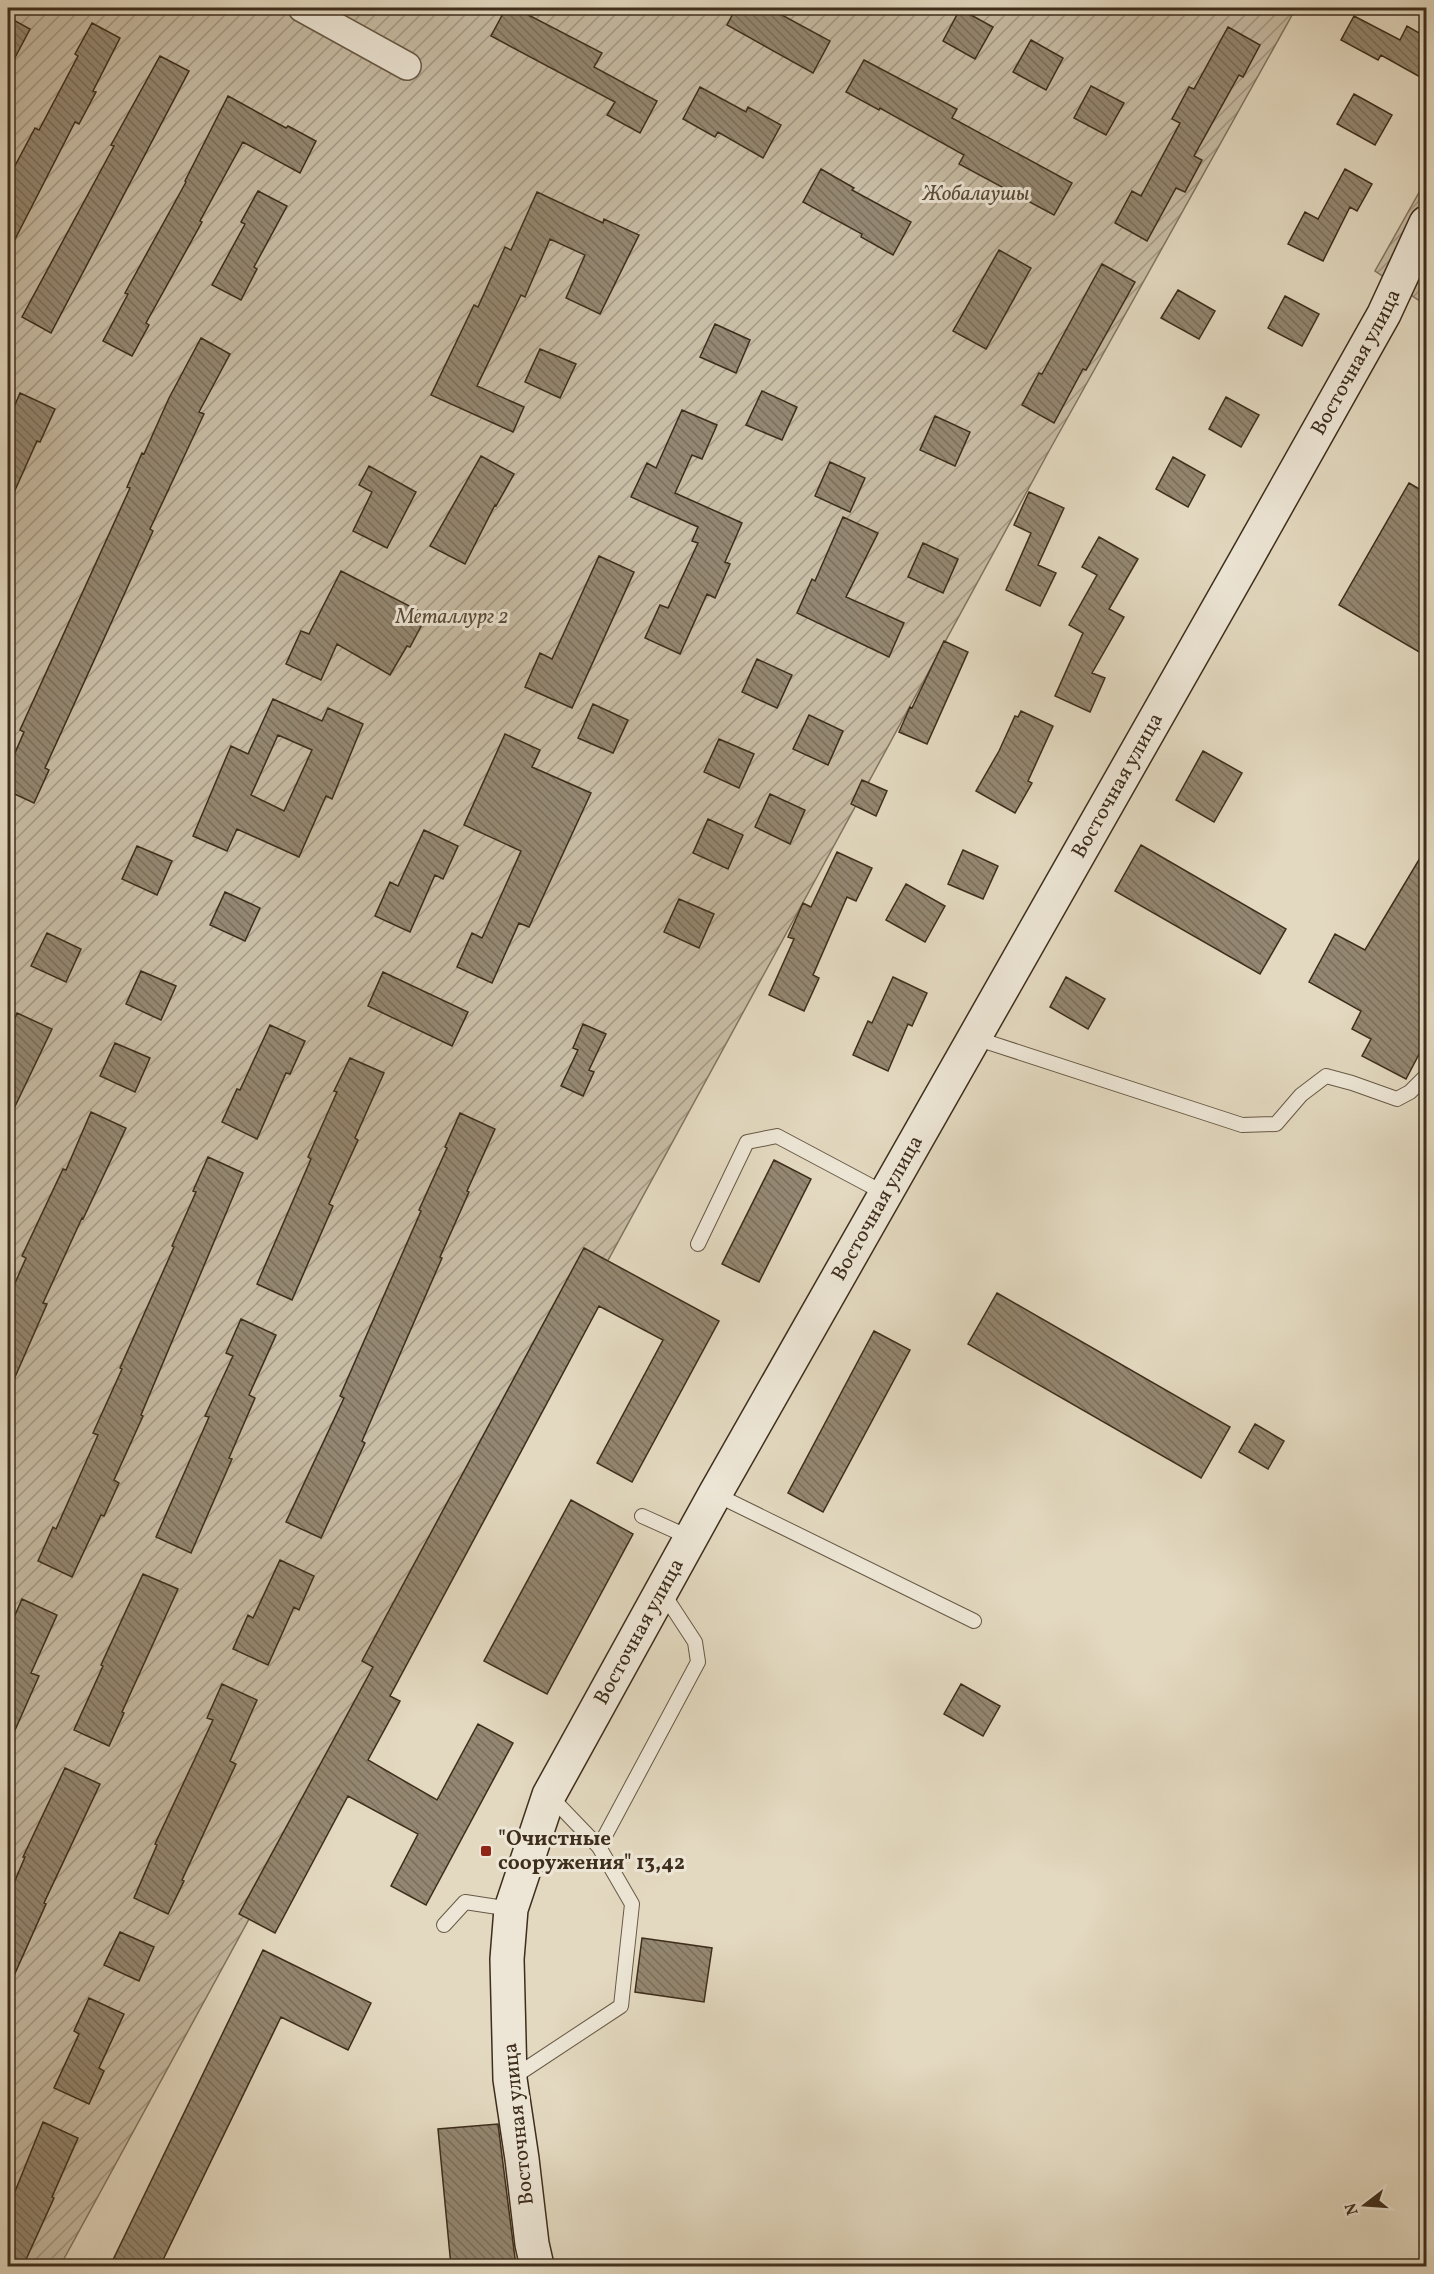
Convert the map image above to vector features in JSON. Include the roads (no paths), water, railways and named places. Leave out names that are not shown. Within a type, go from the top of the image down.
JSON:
[{"type":"main road","name":"Восточная улица","points":[[540,2259],[510,2079],[507,1959],[510,1909],[549,1795],[714,1494],[975,1038],[1384,314],[1426,223]]},
{"type":"street","points":[[302,8],[407,66]]},
{"type":"lane","points":[[975,1038],[1242,1125],[1276,1124],[1301,1095],[1326,1076],[1397,1099],[1410,1092],[1426,1076]]},
{"type":"lane","points":[[698,1244],[747,1142],[777,1136],[886,1194]]},
{"type":"lane","points":[[714,1494],[974,1621]]},
{"type":"lane","points":[[642,1516],[691,1538]]},
{"type":"lane","points":[[599,1847],[698,1662],[695,1642],[662,1590]]},
{"type":"lane","points":[[510,2079],[621,2006],[632,1904],[599,1847],[549,1795]]},
{"type":"lane","points":[[444,1925],[465,1902],[510,1909]]},
{"type":"place","name":"\"Очистные сооружения\" 13,42","points":[[486,1851]]},
{"type":"park label","name":"Жобалаушы","points":[[976,194]]},
{"type":"park label","name":"Металлург 2","points":[[452,617]]}]
